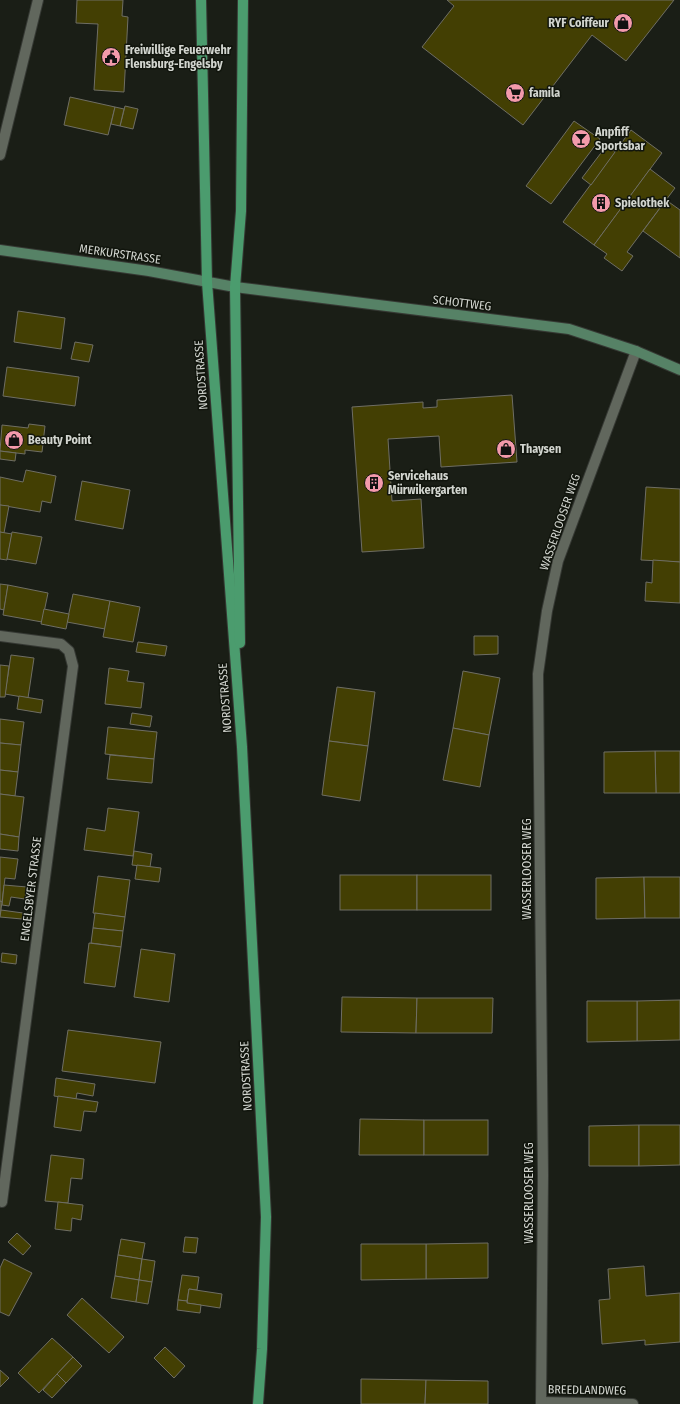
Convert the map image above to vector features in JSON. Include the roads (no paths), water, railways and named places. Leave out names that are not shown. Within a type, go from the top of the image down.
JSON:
[{"type":"main road","name":"NORDSTRASSE","points":[[201,0],[207,282],[242,747],[266,1217],[262,1350],[258,1404]]},
{"type":"main road","name":"NORDSTRASSE","points":[[242,747],[235,287],[241,211],[243,0]]},
{"type":"street","points":[[0,155],[38,0]]},
{"type":"street","name":"MERKURSTRASSE","points":[[0,250],[149,271],[235,287]]},
{"type":"street","name":"SCHOTTWEG","points":[[235,287],[569,329],[636,351],[680,370]]},
{"type":"street","name":"WASSERLOOSER WEG","points":[[541,1403],[542,1167],[538,674],[547,611],[558,561],[636,351]]},
{"type":"street","name":"ENGELSBYER STRASSE","points":[[0,636],[61,644],[69,651],[73,666],[2,1202]]},
{"type":"street","name":"BREEDLANDWEG","points":[[541,1403],[633,1404]]},
{"type":"place","name":"RYF Coiffeur","points":[[623,23]]},
{"type":"place","name":"Freiwillige Feuerwehr Flensburg-Engelsby","points":[[111,57]]},
{"type":"place","name":"famila","points":[[515,93]]},
{"type":"place","name":"Anpfiff Sportsbar","points":[[581,139]]},
{"type":"place","name":"Spielothek","points":[[601,203]]},
{"type":"place","name":"Beauty Point","points":[[14,440]]},
{"type":"place","name":"Thaysen","points":[[506,449]]},
{"type":"place","name":"Servicehaus Mürwikergarten","points":[[374,483]]}]
